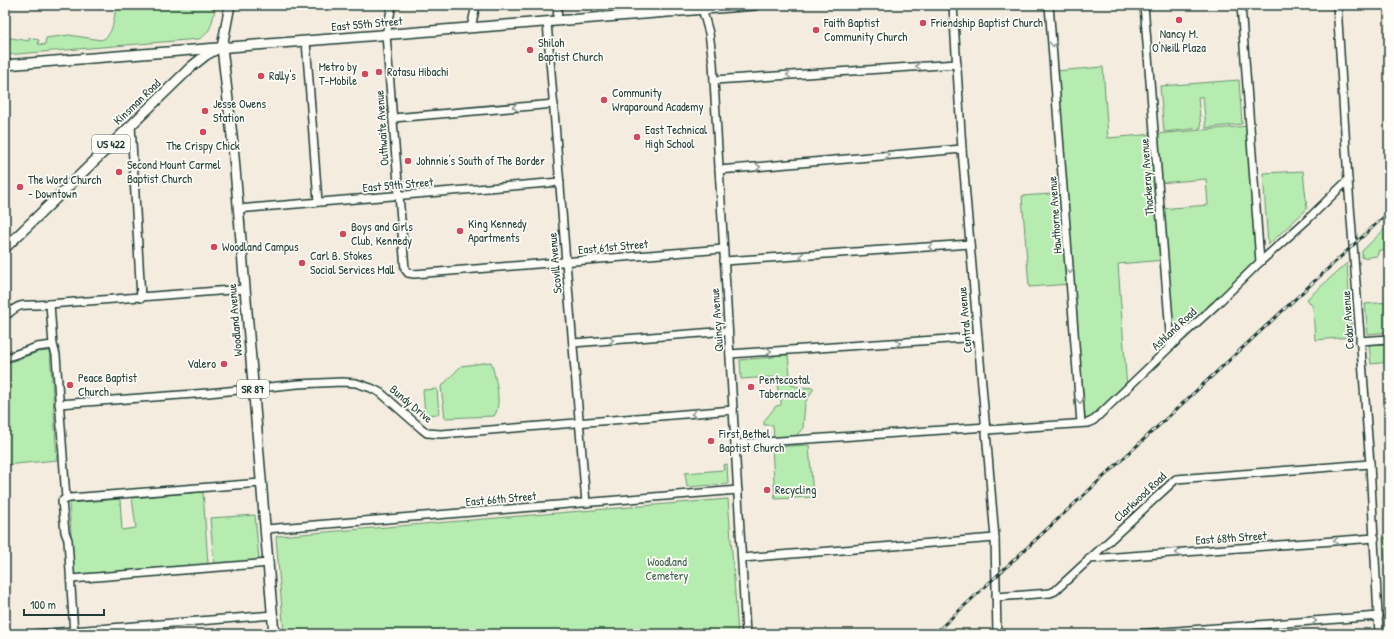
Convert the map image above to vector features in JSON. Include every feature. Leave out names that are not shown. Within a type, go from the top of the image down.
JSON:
[{"type":"main road","name":"Woodland Avenue","points":[[230,5],[222,47],[232,136],[274,634]]},
{"type":"main road","name":"East 55th Street","points":[[5,65],[547,22],[702,7],[755,5]]},
{"type":"main road","name":"Kinsman Road","points":[[5,248],[191,67],[206,55],[222,47]]},
{"type":"street","name":"Outhwaite Avenue","points":[[392,5],[386,35],[398,196],[405,269],[408,273]]},
{"type":"street","points":[[471,28],[476,5]]},
{"type":"street","points":[[557,21],[558,5]]},
{"type":"street","name":"Central Avenue","points":[[953,5],[962,149],[987,429],[995,538],[997,634]]},
{"type":"street","name":"Hawthorne Avenue","points":[[1049,5],[1061,141],[1081,423]]},
{"type":"street","name":"Thackeray Avenue","points":[[1144,5],[1171,346]]},
{"type":"street","points":[[1241,5],[1260,262]]},
{"type":"street","name":"Cedar Avenue","points":[[1337,5],[1348,180],[1370,464],[1379,634]]},
{"type":"street","name":"Quincy Avenue","points":[[702,7],[712,48],[746,634]]},
{"type":"street","name":"Scovill Avenue","points":[[547,22],[586,503]]},
{"type":"street","points":[[306,41],[318,202]]},
{"type":"street","points":[[714,80],[957,64]]},
{"type":"street","points":[[392,118],[554,104]]},
{"type":"street","points":[[131,125],[141,298]]},
{"type":"street","points":[[719,170],[962,149]]},
{"type":"street","name":"Ashland Road","points":[[735,444],[1081,423],[1094,420],[1348,180]]},
{"type":"street","name":"East 59th Street","points":[[238,209],[560,182]]},
{"type":"street","points":[[724,261],[970,244]]},
{"type":"street","name":"East 61st Street","points":[[408,273],[414,274],[723,249]]},
{"type":"street","points":[[8,314],[16,306],[21,305],[141,298],[244,289]]},
{"type":"street","points":[[50,304],[53,345],[56,355],[65,532],[68,540],[74,632]]},
{"type":"street","points":[[573,343],[728,331]]},
{"type":"street","points":[[730,354],[978,338]]},
{"type":"street","points":[[1360,342],[1389,339]]},
{"type":"street","points":[[5,358],[37,347],[53,345]]},
{"type":"street","name":"Bundy Drive","points":[[59,404],[253,388],[342,382],[356,383],[381,393],[427,432],[441,434],[733,410]]},
{"type":"street","name":"Clarkwood Road","points":[[996,597],[1050,593],[1055,591],[1176,479],[1370,464]]},
{"type":"street","points":[[64,500],[262,483]]},
{"type":"street","name":"East 66th Street","points":[[266,529],[738,490]]},
{"type":"street","points":[[742,558],[995,538]]},
{"type":"street","name":"East 68th Street","points":[[1089,560],[1374,538]]},
{"type":"street","points":[[71,579],[269,563]]},
{"type":"street","points":[[35,634],[272,616]]},
{"type":"street","points":[[1136,634],[1379,616]]},
{"type":"green space","points":[[116,5],[216,5],[213,20],[207,33],[199,39],[5,55],[5,37],[29,41],[29,38],[39,40],[38,44],[45,45],[46,38],[69,35],[101,40],[109,35],[114,20]]},
{"type":"green space","points":[[1103,67],[1108,138],[1249,126],[1260,262],[1171,346],[1165,260],[1118,264],[1127,389],[1094,420],[1081,423],[1071,284],[1029,287],[1022,196],[1064,193],[1055,71]],"holes":[[[1206,179],[1208,205],[1161,209],[1159,183]]]},
{"type":"green space","points":[[1239,80],[1242,124],[1206,128],[1203,97],[1198,97],[1201,128],[1164,132],[1160,86]]},
{"type":"green space","points":[[1303,171],[1307,209],[1268,245],[1263,173]]},
{"type":"green space","points":[[1389,225],[1389,250],[1379,250],[1377,256],[1362,258],[1362,251]]},
{"type":"green space","points":[[1347,263],[1352,337],[1315,340],[1313,307],[1307,299]]},
{"type":"green space","points":[[1389,302],[1389,332],[1368,334],[1365,304]]},
{"type":"green space","points":[[1389,344],[1389,362],[1371,364],[1369,345]]},
{"type":"green space","points":[[50,351],[57,460],[5,465],[5,364],[38,352]]},
{"type":"green space","points":[[775,355],[788,355],[791,385],[814,388],[805,403],[803,428],[795,437],[774,439],[773,425],[764,425],[764,421],[776,406],[781,405],[781,396],[777,396],[777,381],[773,377],[741,379],[740,360],[774,357]]},
{"type":"green space","points":[[491,362],[498,398],[497,411],[494,416],[445,418],[441,387],[461,366]]},
{"type":"green space","points":[[437,389],[439,414],[425,415],[423,390]]},
{"type":"green space","points":[[809,445],[813,497],[775,499],[772,447]]},
{"type":"green space","points":[[727,464],[728,484],[687,487],[685,473],[724,470],[723,465]]},
{"type":"green space","points":[[203,492],[208,564],[74,575],[69,503],[120,499],[122,530],[136,528],[132,498]]},
{"type":"green space","name":"Woodland Cemetery","points":[[728,499],[738,634],[284,634],[277,536]]},
{"type":"green space","points":[[255,515],[259,560],[214,564],[210,518]]},
{"type":"green space","points":[[1383,538],[1389,538],[1389,634],[1387,634],[1387,582]]},
{"type":"railway","points":[[934,634],[1389,212]]},
{"type":"place","name":"Nancy M. O'Neill Plaza","points":[[1179,20]]},
{"type":"place","name":"Friendship Baptist Church","points":[[923,23]]},
{"type":"place","name":"Faith Baptist Community Church","points":[[816,30]]},
{"type":"place","name":"Shiloh Baptist Church","points":[[530,50]]},
{"type":"place","name":"Rotasu Hibachi","points":[[379,72]]},
{"type":"place","name":"Metro by T-Mobile","points":[[365,74]]},
{"type":"place","name":"Rally's","points":[[261,76]]},
{"type":"place","name":"Community Wraparound Academy","points":[[604,100]]},
{"type":"place","name":"Jesse Owens Station","points":[[205,111]]},
{"type":"place","name":"The Crispy Chick","points":[[203,132]]},
{"type":"place","name":"East Technical High School","points":[[637,137]]},
{"type":"place","name":"Johnnie's South of The Border","points":[[408,161]]},
{"type":"place","name":"Second Mount Carmel Baptist Church","points":[[119,172]]},
{"type":"place","name":"The Word Church - Downtown","points":[[20,187]]},
{"type":"place","name":"King Kennedy Apartments","points":[[460,231]]},
{"type":"place","name":"Boys and Girls Club, Kennedy","points":[[343,234]]},
{"type":"place","name":"Woodland Campus","points":[[214,247]]},
{"type":"place","name":"Carl B. Stokes Social Services Mall","points":[[302,263]]},
{"type":"place","name":"Valero","points":[[224,364]]},
{"type":"place","name":"Peace Baptist Church","points":[[70,385]]},
{"type":"place","name":"Pentecostal Tabernacle","points":[[751,387]]},
{"type":"place","name":"First Bethel Baptist Church","points":[[711,441]]},
{"type":"place","name":"Recycling","points":[[767,490]]}]
